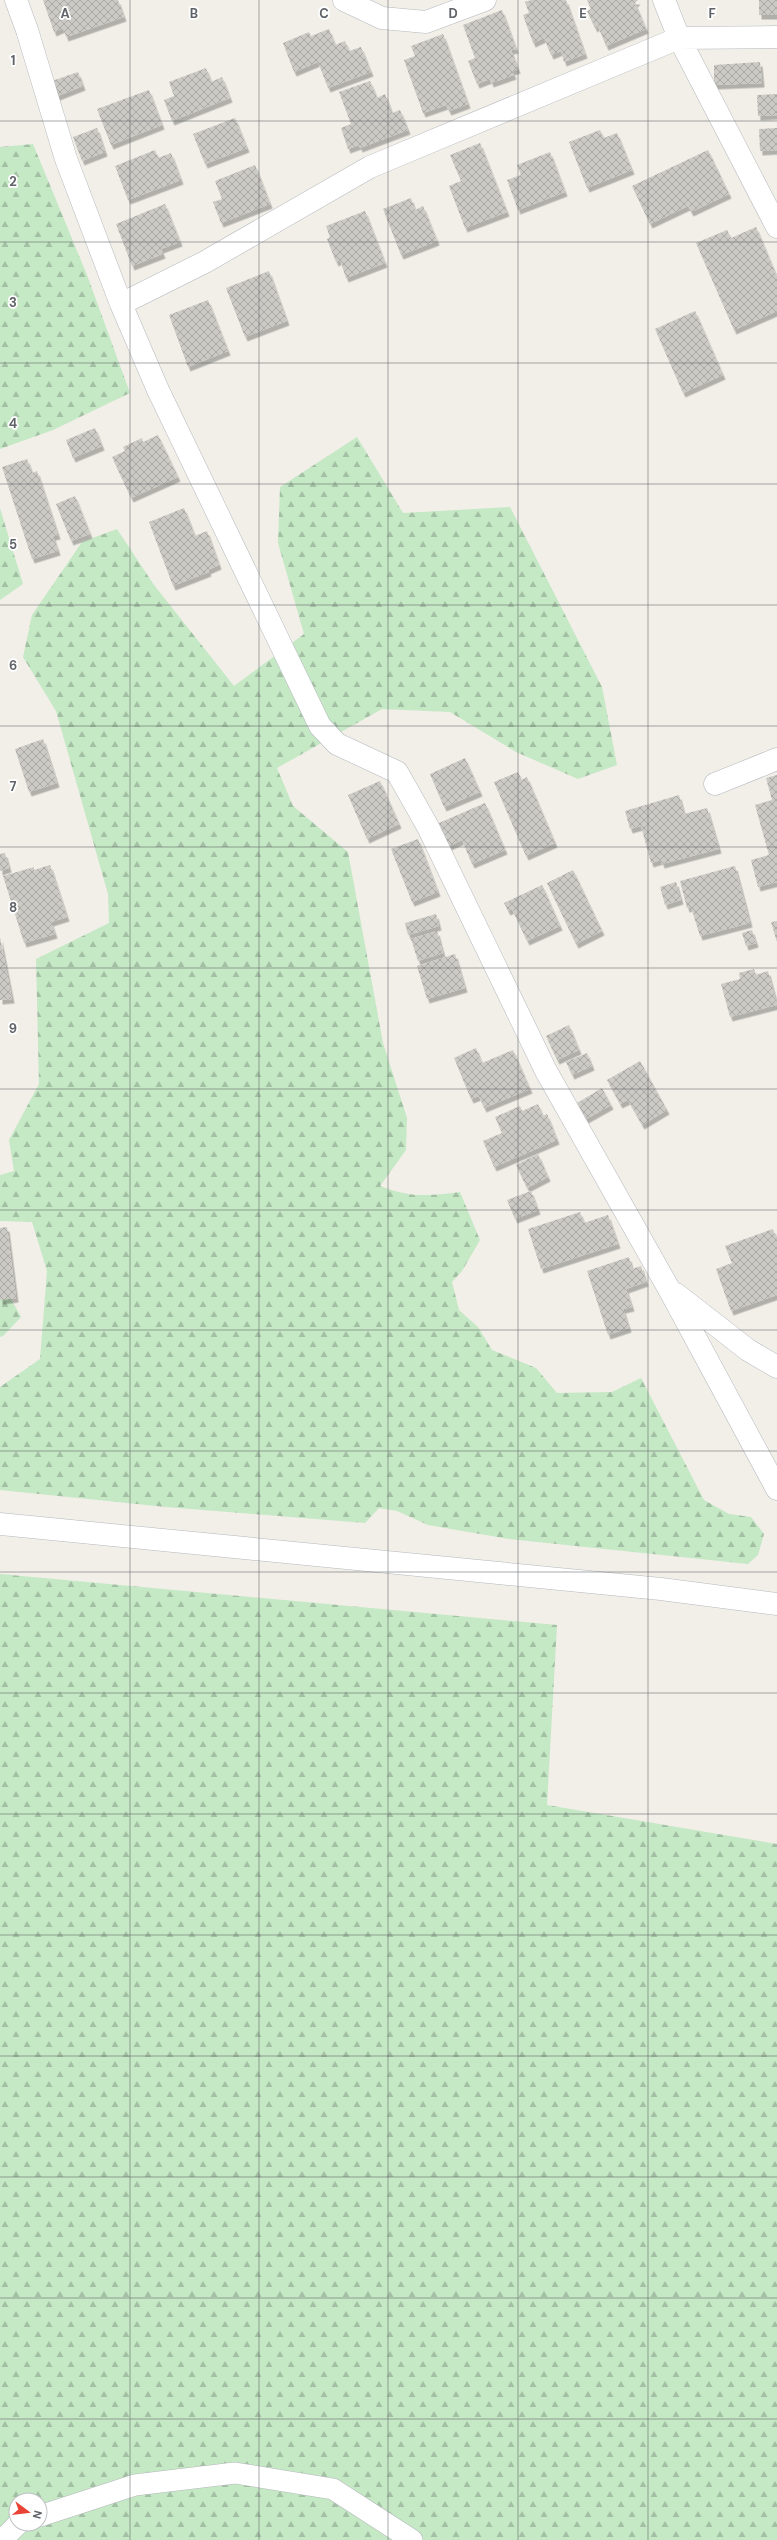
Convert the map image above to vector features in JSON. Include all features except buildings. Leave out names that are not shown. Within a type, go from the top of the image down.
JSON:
[{"type":"street","points":[[16,0],[28,30],[66,159],[121,304],[158,390],[320,726],[337,744],[397,772],[428,827],[546,1071],[669,1289],[777,1488]]},
{"type":"street","points":[[344,0],[382,18],[426,22],[484,0]]},
{"type":"street","points":[[664,0],[679,38],[774,217]]},
{"type":"street","points":[[121,304],[205,262],[370,167],[679,38],[777,37]]},
{"type":"street","points":[[715,784],[777,759]]},
{"type":"street","points":[[669,1289],[748,1350],[777,1367]]},
{"type":"street","points":[[0,1524],[661,1589],[777,1604]]},
{"type":"lane","points":[[48,2513],[135,2485],[235,2473],[333,2489],[412,2540]]},
{"type":"lane","points":[[2,2540],[10,2532]]},
{"type":"green space","points":[[33,144],[87,275],[130,393],[53,430],[0,449],[0,147]]},
{"type":"green space","points":[[357,437],[403,513],[510,507],[602,687],[617,765],[578,779],[516,752],[450,712],[382,709],[277,768],[293,806],[348,852],[383,1043],[407,1118],[406,1150],[380,1186],[401,1193],[420,1195],[460,1192],[480,1240],[462,1271],[452,1282],[459,1310],[478,1327],[492,1350],[536,1368],[557,1393],[612,1392],[641,1378],[704,1500],[729,1514],[751,1517],[764,1534],[758,1555],[748,1564],[509,1539],[428,1525],[397,1511],[379,1508],[365,1523],[166,1507],[0,1490],[0,1387],[40,1359],[47,1271],[32,1222],[0,1221],[0,1175],[14,1171],[9,1140],[39,1084],[36,959],[109,923],[108,894],[56,711],[23,657],[32,615],[82,542],[117,529],[154,585],[234,686],[304,634],[278,543],[280,487]]},
{"type":"green space","points":[[0,508],[23,584],[0,600]]},
{"type":"green space","points":[[10,1297],[21,1317],[3,1336],[0,1337],[0,1299]]},
{"type":"green space","points":[[0,1574],[557,1625],[547,1805],[777,1844],[777,2540],[0,2540]]}]
